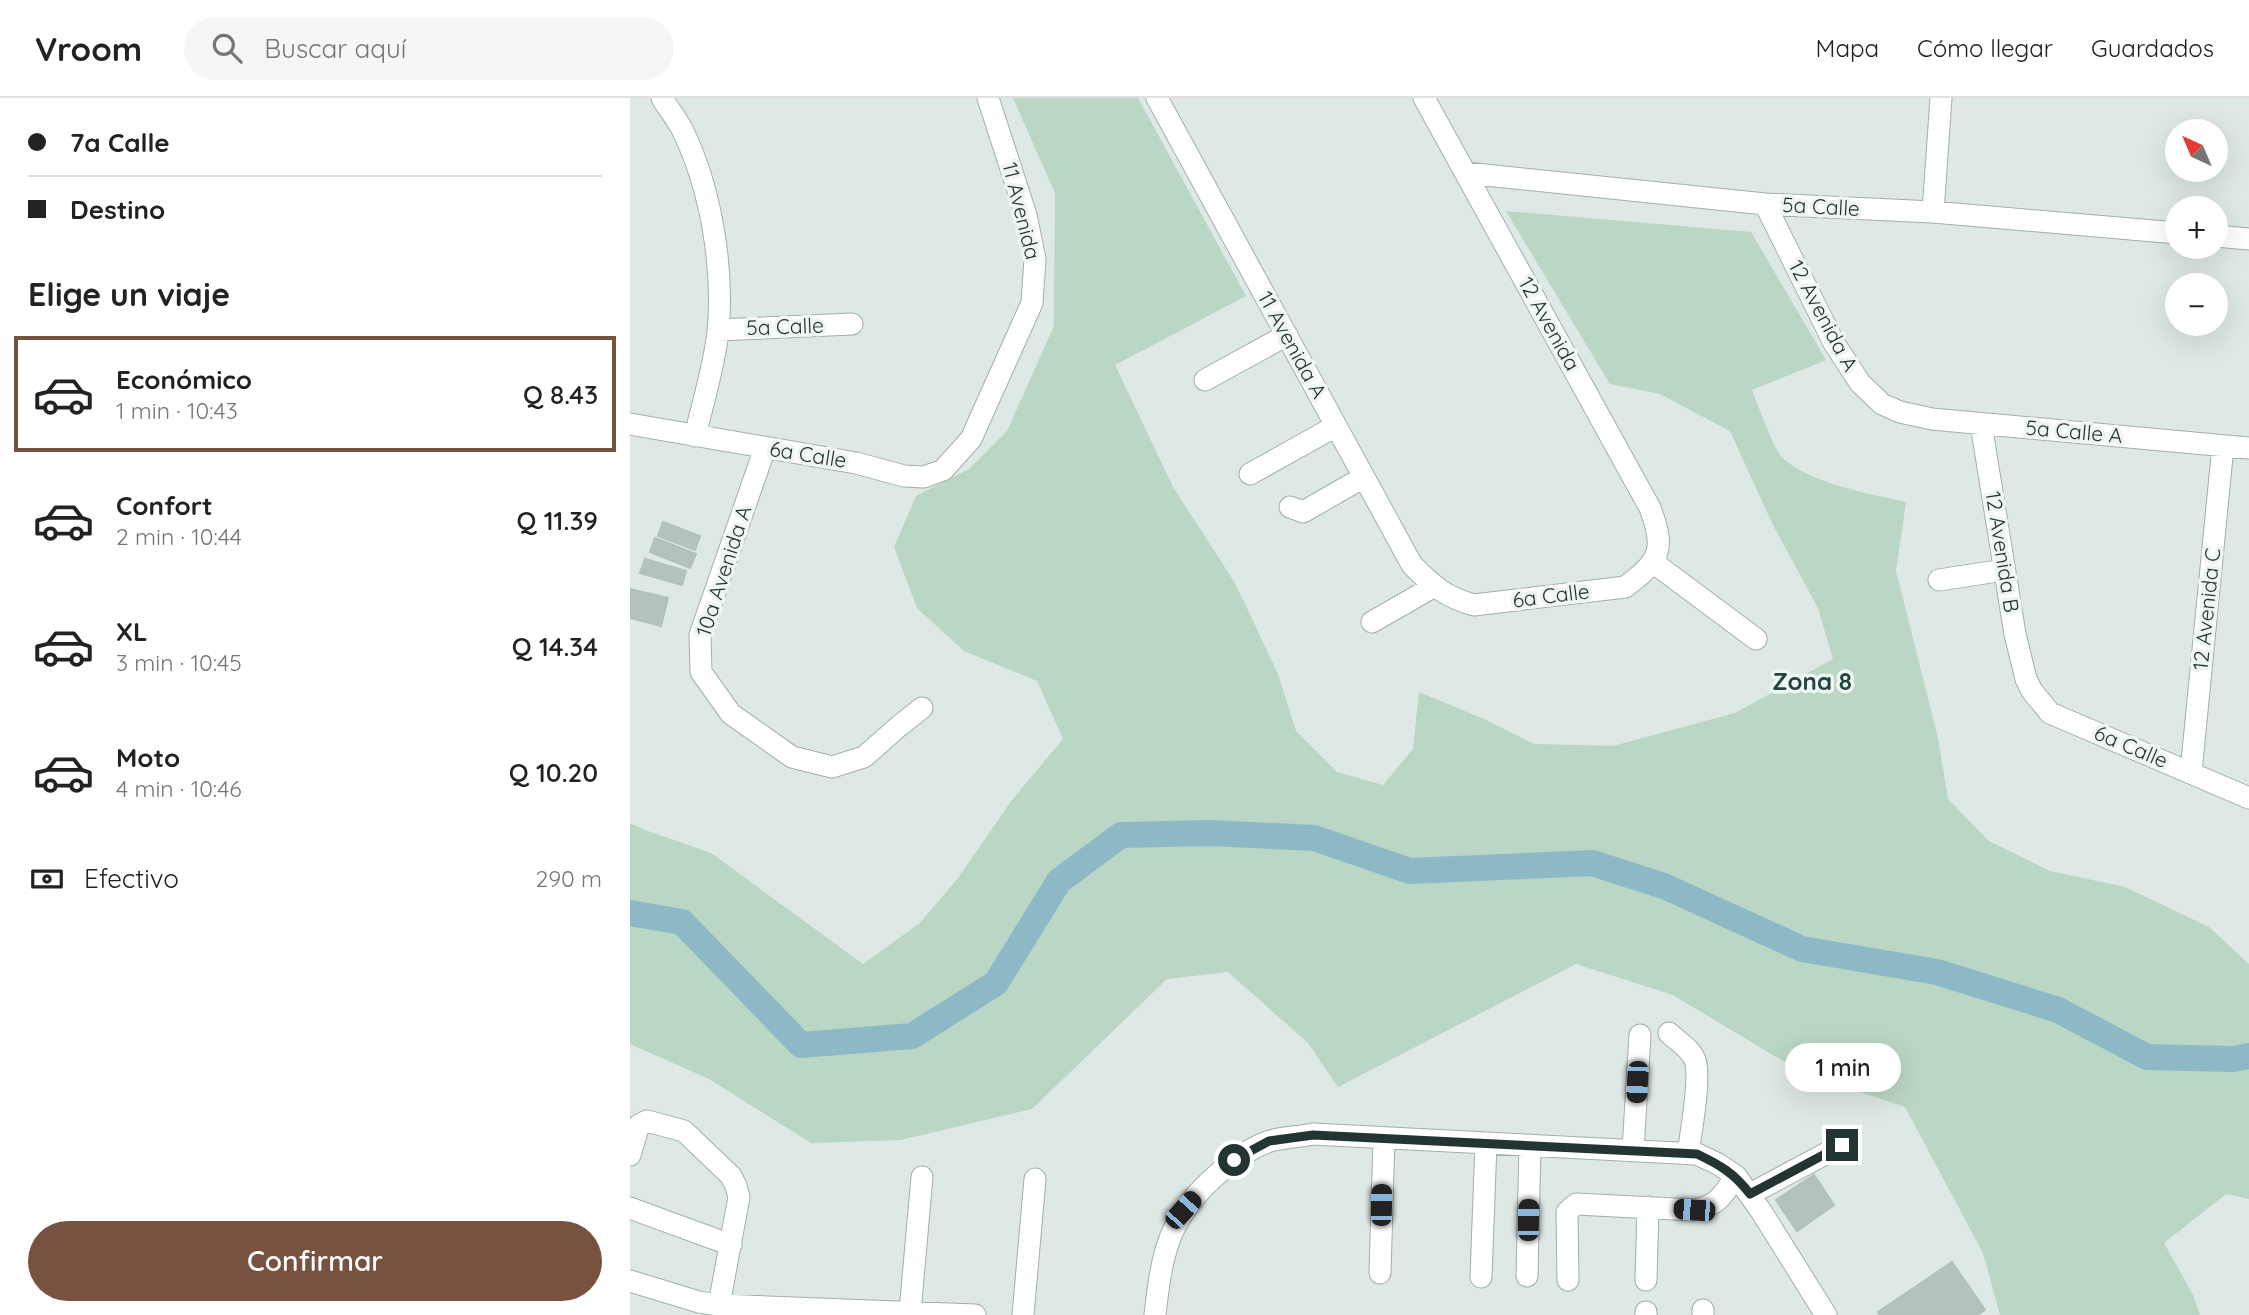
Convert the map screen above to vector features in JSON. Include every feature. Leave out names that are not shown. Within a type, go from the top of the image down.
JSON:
[{"type":"street","points":[[662,98],[682,129],[703,185],[719,260],[715,353],[695,436]]},
{"type":"street","name":"11 Avenida","points":[[971,439],[1032,303],[1035,259],[1026,215],[988,98]]},
{"type":"street","name":"11 Avenida A","points":[[1157,98],[1412,565],[1433,587]]},
{"type":"street","name":"12 Avenida","points":[[1424,98],[1650,508],[1658,530],[1656,558]]},
{"type":"street","points":[[1933,212],[1941,98]]},
{"type":"street","name":"5a Calle","points":[[1466,173],[1765,204],[1933,212],[2165,232]]},
{"type":"street","name":"12 Avenida A","points":[[1765,204],[1834,343],[1860,383],[1882,404],[1900,412]]},
{"type":"street","points":[[2228,237],[2249,239]]},
{"type":"street","name":"5a Calle","points":[[718,330],[852,324]]},
{"type":"street","points":[[1205,380],[1287,335]]},
{"type":"street","name":"5a Calle A","points":[[1900,412],[1981,424],[2249,448]]},
{"type":"street","name":"6a Calle","points":[[630,424],[856,463],[904,476],[923,477],[943,470],[971,439]]},
{"type":"street","name":"12 Avenida B","points":[[1981,424],[2015,634],[2026,679]]},
{"type":"street","points":[[1250,474],[1336,426]]},
{"type":"street","name":"12 Avenida C","points":[[2191,772],[2223,446]]},
{"type":"street","name":"10a Avenida A","points":[[765,448],[700,635],[701,672],[731,714],[792,757],[832,767],[864,757],[922,708]]},
{"type":"street","points":[[1290,506],[1303,512],[1364,477]]},
{"type":"street","points":[[1656,558],[1756,639]]},
{"type":"street","name":"6a Calle","points":[[1433,587],[1454,599],[1474,605],[1625,587],[1645,572],[1656,558]]},
{"type":"street","points":[[1939,580],[2004,569]]},
{"type":"street","points":[[1372,622],[1433,587]]},
{"type":"street","name":"6a Calle","points":[[2026,679],[2050,713],[2249,798]]},
{"type":"street","points":[[1669,1033],[1696,1061],[1696,1089],[1688,1153]]},
{"type":"street","points":[[1633,1150],[1640,1035]]},
{"type":"street","points":[[630,1155],[639,1125],[647,1121],[656,1122],[684,1131],[731,1176],[739,1196],[731,1245],[706,1307]]},
{"type":"street","points":[[1155,1315],[1164,1251],[1183,1210],[1205,1185],[1234,1160],[1269,1141],[1313,1135],[1697,1154],[1736,1176],[1826,1315]]},
{"type":"street","points":[[1380,1273],[1384,1138]]},
{"type":"street","points":[[1481,1277],[1486,1143]]},
{"type":"street","points":[[1527,1276],[1530,1145]]},
{"type":"street","points":[[1750,1194],[1842,1145]]},
{"type":"street","points":[[1568,1280],[1567,1212],[1571,1206],[1576,1204],[1694,1210],[1708,1208],[1722,1197],[1736,1176]]},
{"type":"street","points":[[917,1313],[922,1177]]},
{"type":"street","points":[[1023,1315],[1035,1178]]},
{"type":"street","points":[[1646,1280],[1648,1207]]},
{"type":"street","points":[[630,1208],[731,1245]]},
{"type":"street","points":[[630,1281],[706,1307],[975,1315]]},
{"type":"green space","points":[[1013,98],[1138,98],[1246,296],[1115,365],[1173,487],[1235,583],[1278,674],[1296,731],[1337,772],[1383,785],[1413,749],[1419,692],[1484,719],[1534,744],[1613,746],[1735,713],[1833,659],[1818,608],[1772,523],[1730,431],[1660,394],[1610,384],[1506,211],[1751,232],[1826,360],[1752,390],[1777,450],[1791,465],[1822,480],[1906,502],[1896,571],[1938,738],[1948,799],[1989,841],[2050,871],[2125,887],[2209,927],[2249,964],[2249,1199],[2226,1194],[2164,1243],[2193,1295],[2200,1315],[2000,1315],[1983,1253],[1905,1107],[1803,1073],[1673,995],[1576,964],[1338,1087],[1308,1043],[1228,972],[1167,979],[1032,1109],[901,1140],[811,1143],[709,1079],[630,1044],[630,823],[711,853],[863,964],[920,923],[958,878],[1012,800],[1063,739],[1037,681],[964,651],[917,608],[894,547],[916,496],[969,469],[1007,431],[1054,326],[1055,193]]},
{"type":"building","points":[[663,522],[700,536],[695,550],[658,536]]},
{"type":"building","points":[[655,538],[696,554],[690,568],[650,552]]},
{"type":"building","points":[[645,559],[686,571],[682,585],[640,573]]},
{"type":"building","points":[[630,589],[668,598],[661,626],[630,618]]},
{"type":"building","points":[[1814,1175],[1834,1205],[1797,1231],[1776,1200]]},
{"type":"building","points":[[1952,1262],[1985,1310],[1977,1315],[1880,1315],[1878,1312]]},
{"type":"waterway","points":[[630,913],[682,922],[801,1045],[912,1036],[996,983],[1059,881],[1121,835],[1210,833],[1314,838],[1410,871],[1592,863],[1664,886],[1802,949],[1937,972],[2058,1010],[2147,1057],[2233,1059],[2249,1056]]},
{"type":"district","name":"Zona 8","points":[[1812,682]]},
{"type":"route","points":[[1234,1160],[1269,1141],[1313,1135],[1697,1154],[1736,1176],[1750,1194],[1842,1145]]}]
